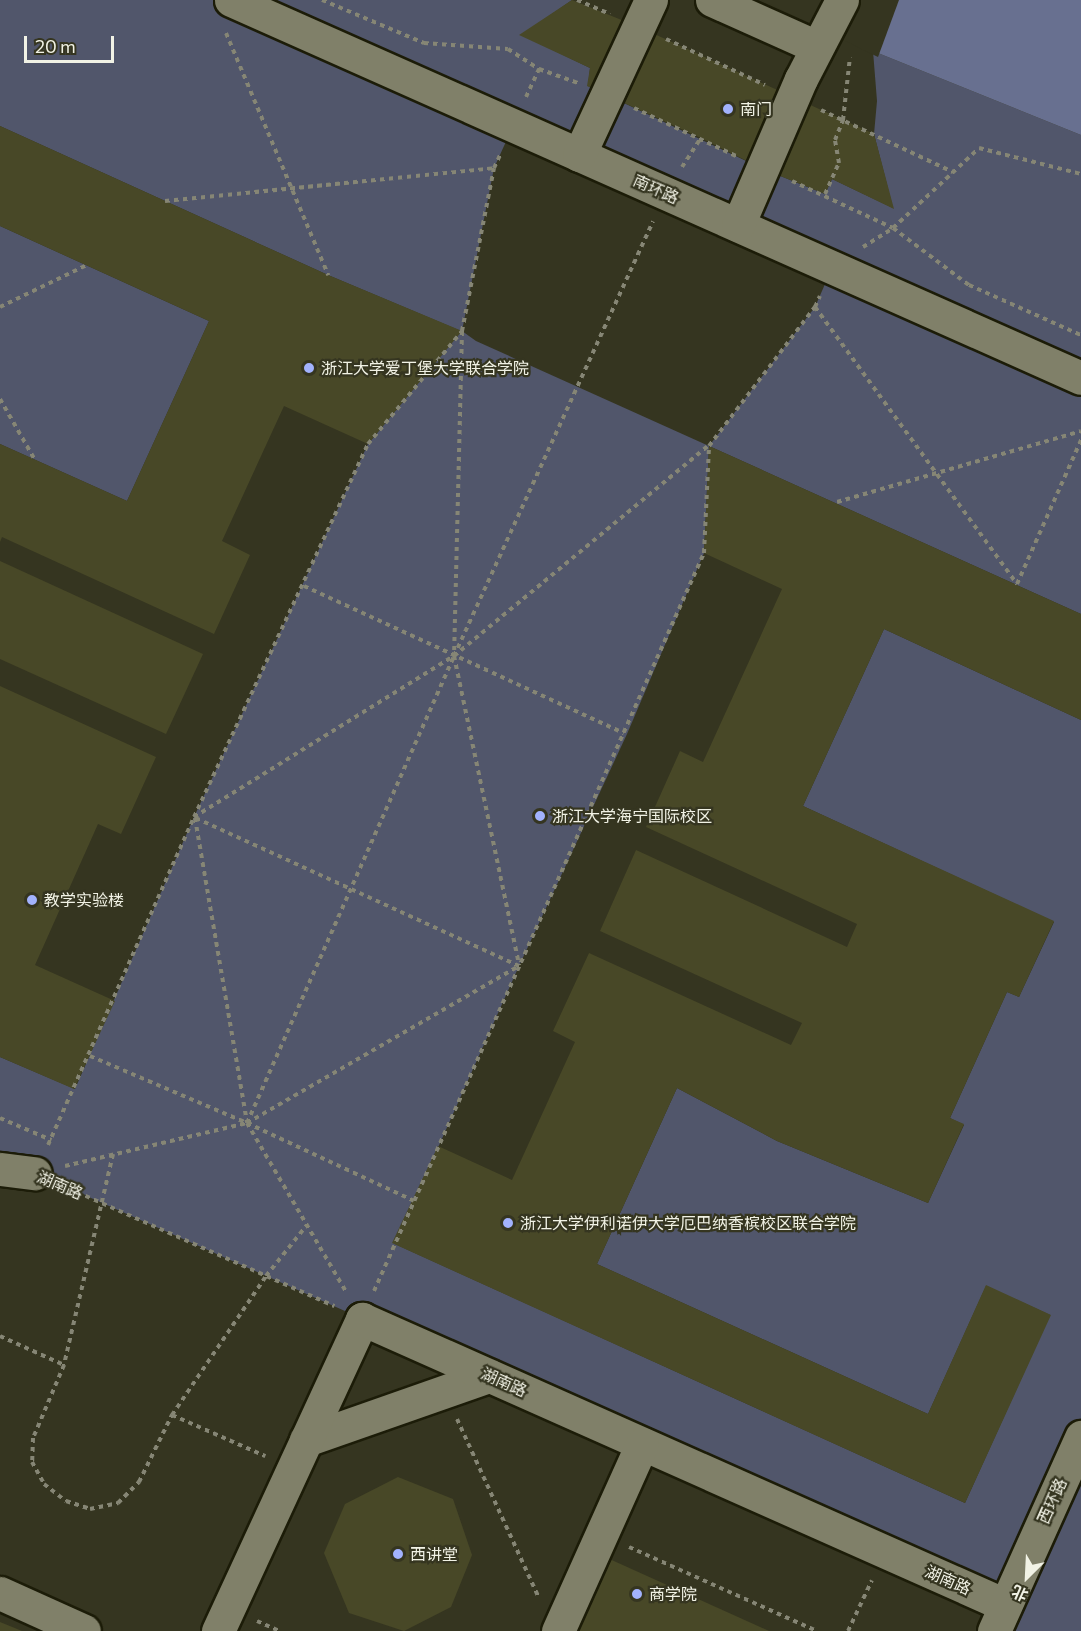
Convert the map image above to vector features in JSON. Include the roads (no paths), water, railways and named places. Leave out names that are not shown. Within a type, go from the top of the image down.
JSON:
[{"type":"street","points":[[579,155],[651,0]]},
{"type":"street","points":[[712,0],[817,46]]},
{"type":"street","points":[[738,225],[801,79],[842,0]]},
{"type":"street","name":"南环路","points":[[228,16],[513,125],[1081,378]]},
{"type":"street","name":"湖南路","points":[[0,1169],[35,1173]]},
{"type":"street","name":"湖南路","points":[[299,1454],[362,1319],[885,1552],[999,1618]]},
{"type":"street","points":[[218,1631],[299,1454],[445,1391],[489,1376]]},
{"type":"street","name":"西环路","points":[[999,1618],[1081,1437]]},
{"type":"street","points":[[558,1631],[642,1444]]},
{"type":"street","points":[[0,1593],[84,1631]]},
{"type":"place","name":"南门","points":[[728,109]]},
{"type":"place","name":"浙江大学爱丁堡大学联合学院","points":[[309,368]]},
{"type":"place","name":"浙江大学海宁国际校区","points":[[540,816]]},
{"type":"place","name":"教学实验楼","points":[[32,900]]},
{"type":"place","name":"浙江大学伊利诺伊大学厄巴纳香槟校区联合学院","points":[[508,1223]]},
{"type":"place","name":"西讲堂","points":[[398,1554]]},
{"type":"place","name":"商学院","points":[[637,1594]]}]
